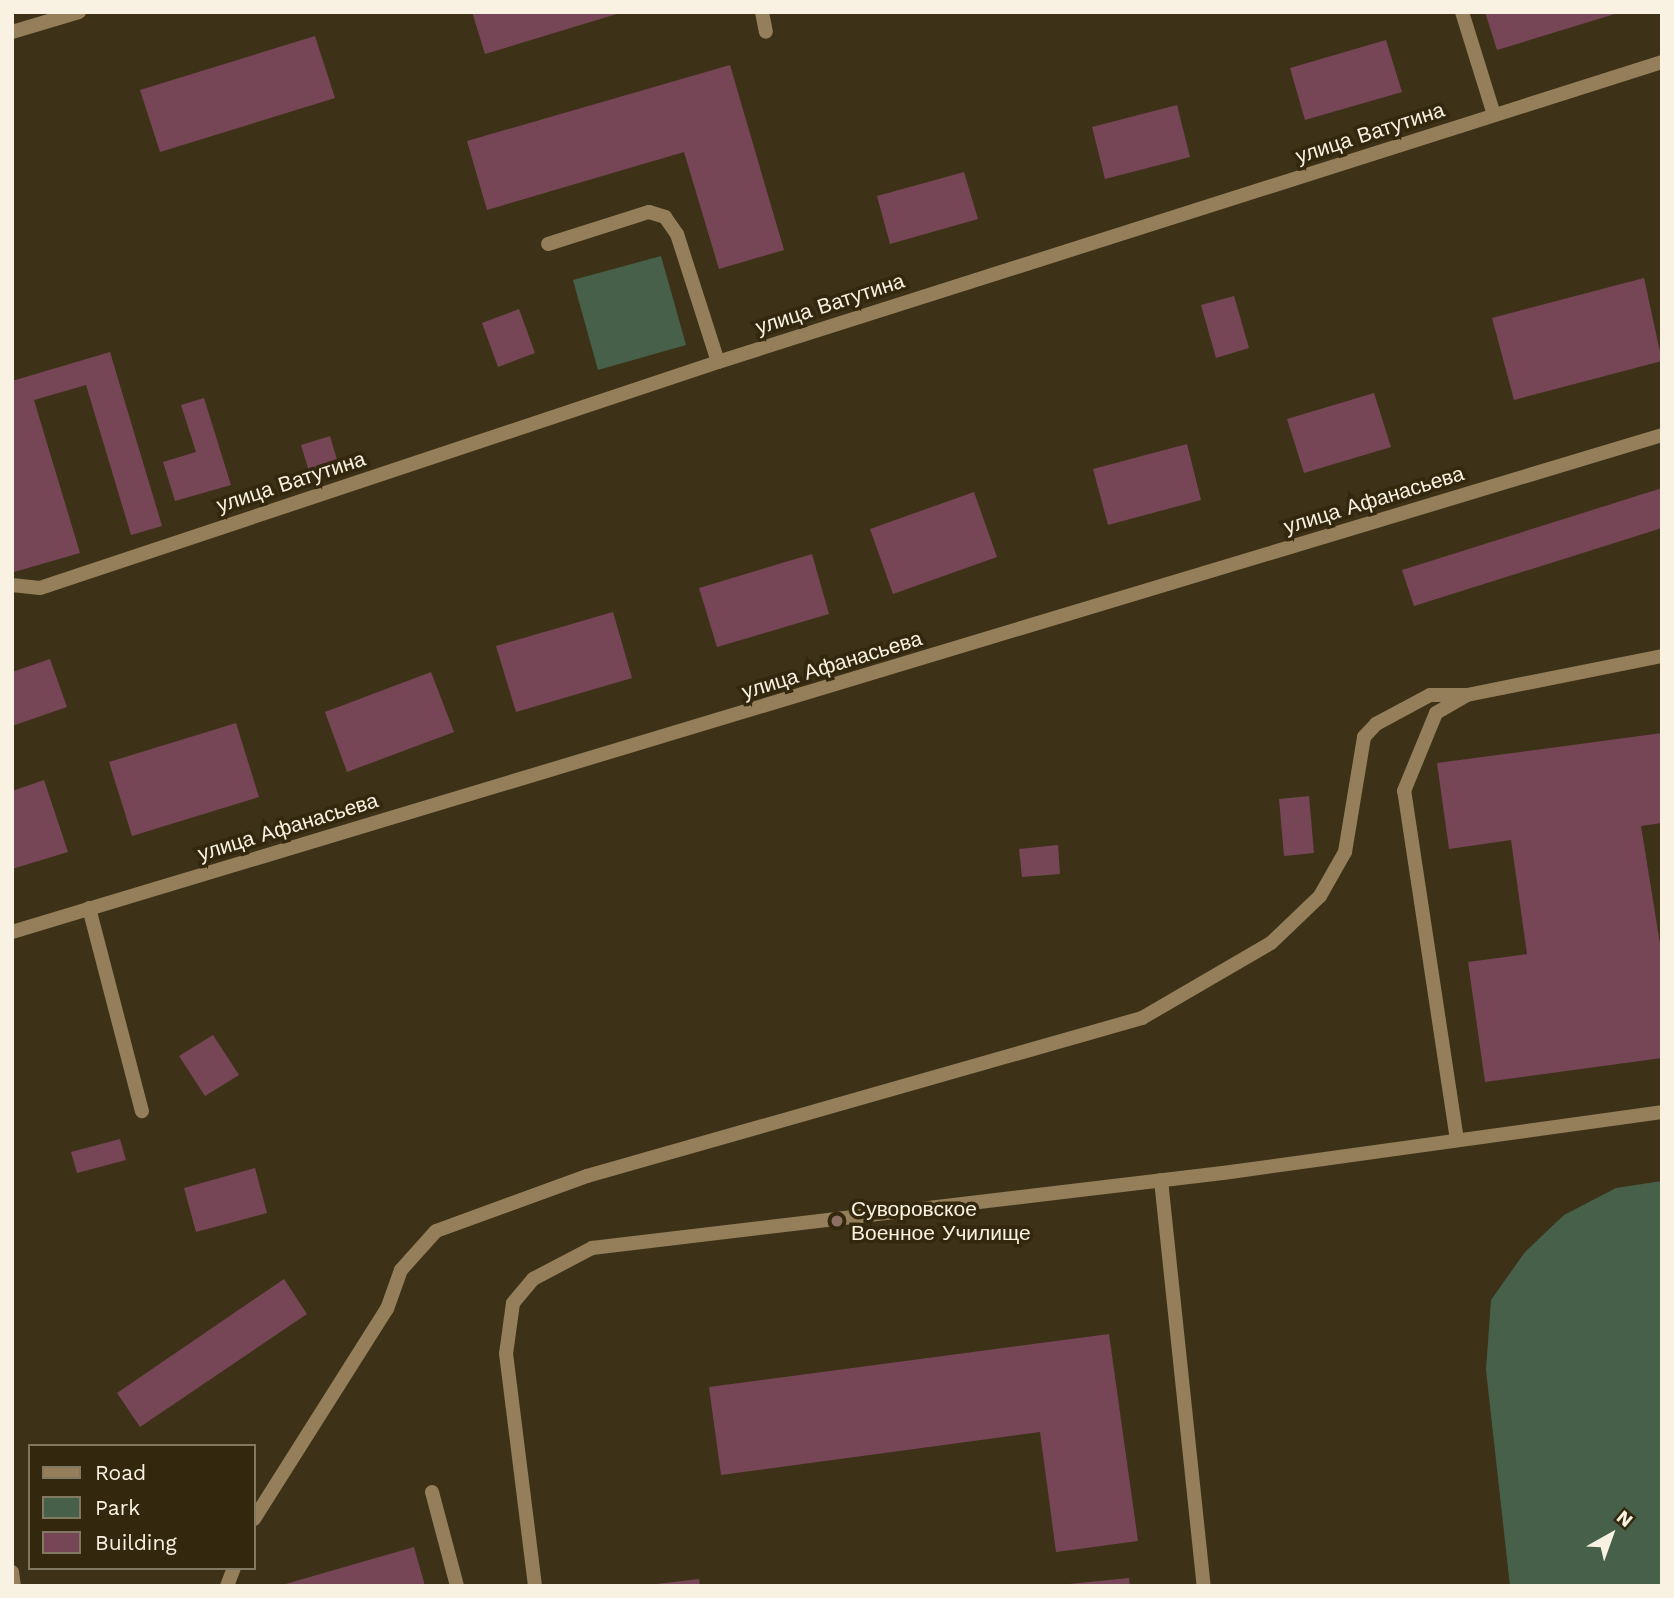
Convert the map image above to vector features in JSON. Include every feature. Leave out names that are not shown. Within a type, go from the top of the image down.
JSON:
[{"type":"street","points":[[12,33],[79,12]]},
{"type":"street","points":[[762,12],[766,32]]},
{"type":"street","points":[[1462,12],[1494,115]]},
{"type":"street","name":"улица Ватутина","points":[[12,585],[40,588],[718,362],[1662,62]]},
{"type":"street","points":[[548,244],[649,212],[665,217],[677,234],[718,362]]},
{"type":"street","name":"улица Афанасьева","points":[[12,932],[1662,435]]},
{"type":"street","points":[[256,1516],[387,1309],[401,1270],[436,1231],[587,1176],[1142,1018],[1271,943],[1320,896],[1345,852],[1364,737],[1376,724],[1430,695],[1467,695],[1662,656]]},
{"type":"street","points":[[1457,1140],[1404,791],[1436,713],[1467,695]]},
{"type":"street","points":[[89,908],[142,1111]]},
{"type":"street","points":[[535,1586],[506,1354],[513,1303],[533,1279],[592,1248],[1161,1180],[1662,1112]]},
{"type":"street","points":[[1161,1180],[1204,1586]]},
{"type":"street","points":[[432,1492],[457,1586]]},
{"type":"street","points":[[12,1572],[14,1586]]},
{"type":"green space","points":[[661,256],[686,345],[598,370],[573,280]]},
{"type":"green space","points":[[1662,1181],[1662,1586],[1510,1586],[1486,1370],[1491,1300],[1525,1252],[1564,1215],[1616,1188]]},
{"type":"building","points":[[472,12],[620,12],[620,13],[485,54]]},
{"type":"building","points":[[1485,12],[1618,12],[1618,13],[1497,50]]},
{"type":"building","points":[[315,36],[335,98],[160,152],[140,90]]},
{"type":"building","points":[[1386,40],[1402,92],[1305,120],[1290,68]]},
{"type":"building","points":[[730,65],[784,250],[719,269],[684,152],[487,210],[467,141]]},
{"type":"building","points":[[1177,105],[1190,157],[1105,179],[1092,127]]},
{"type":"building","points":[[964,172],[978,219],[890,244],[877,196]]},
{"type":"building","points":[[1644,278],[1662,361],[1514,400],[1492,318]]},
{"type":"building","points":[[1234,296],[1249,348],[1216,358],[1201,305]]},
{"type":"building","points":[[519,309],[535,353],[498,367],[482,323]]},
{"type":"building","points":[[110,352],[162,526],[131,535],[86,385],[34,400],[80,553],[14,572],[12,381]]},
{"type":"building","points":[[1374,393],[1391,447],[1304,473],[1287,419]]},
{"type":"building","points":[[204,398],[231,485],[175,501],[163,462],[196,452],[181,405]]},
{"type":"building","points":[[330,436],[340,470],[311,478],[301,445]]},
{"type":"building","points":[[1187,444],[1201,500],[1108,525],[1093,469]]},
{"type":"building","points":[[1662,488],[1662,528],[1414,606],[1402,570]]},
{"type":"building","points":[[974,492],[997,557],[893,594],[870,529]]},
{"type":"building","points":[[812,554],[829,614],[717,647],[699,588]]},
{"type":"building","points":[[613,612],[632,678],[516,712],[496,646]]},
{"type":"building","points":[[50,659],[67,707],[12,726],[12,672]]},
{"type":"building","points":[[431,672],[454,732],[347,772],[325,712]]},
{"type":"building","points":[[236,723],[259,797],[132,836],[109,762]]},
{"type":"building","points":[[1662,733],[1662,823],[1641,826],[1662,956],[1662,1058],[1485,1082],[1468,962],[1527,954],[1511,840],[1449,849],[1437,763]]},
{"type":"building","points":[[44,780],[68,852],[12,869],[12,791]]},
{"type":"building","points":[[1309,796],[1314,853],[1284,856],[1279,799]]},
{"type":"building","points":[[1058,845],[1060,874],[1022,877],[1019,849]]},
{"type":"building","points":[[213,1035],[239,1075],[205,1096],[179,1056]]},
{"type":"building","points":[[120,1139],[126,1160],[77,1173],[71,1152]]},
{"type":"building","points":[[255,1168],[267,1213],[196,1232],[184,1188]]},
{"type":"building","points":[[284,1279],[307,1314],[140,1427],[117,1393]]},
{"type":"building","points":[[1109,1334],[1138,1541],[1056,1552],[1040,1432],[721,1475],[709,1387]]},
{"type":"building","points":[[414,1547],[425,1586],[282,1586],[282,1585]]},
{"type":"building","points":[[1129,1578],[1130,1586],[1069,1586],[1069,1584]]},
{"type":"building","points":[[699,1579],[700,1586],[656,1584]]},
{"type":"place","name":"Суворовское Военное Училище","points":[[837,1221]]}]
